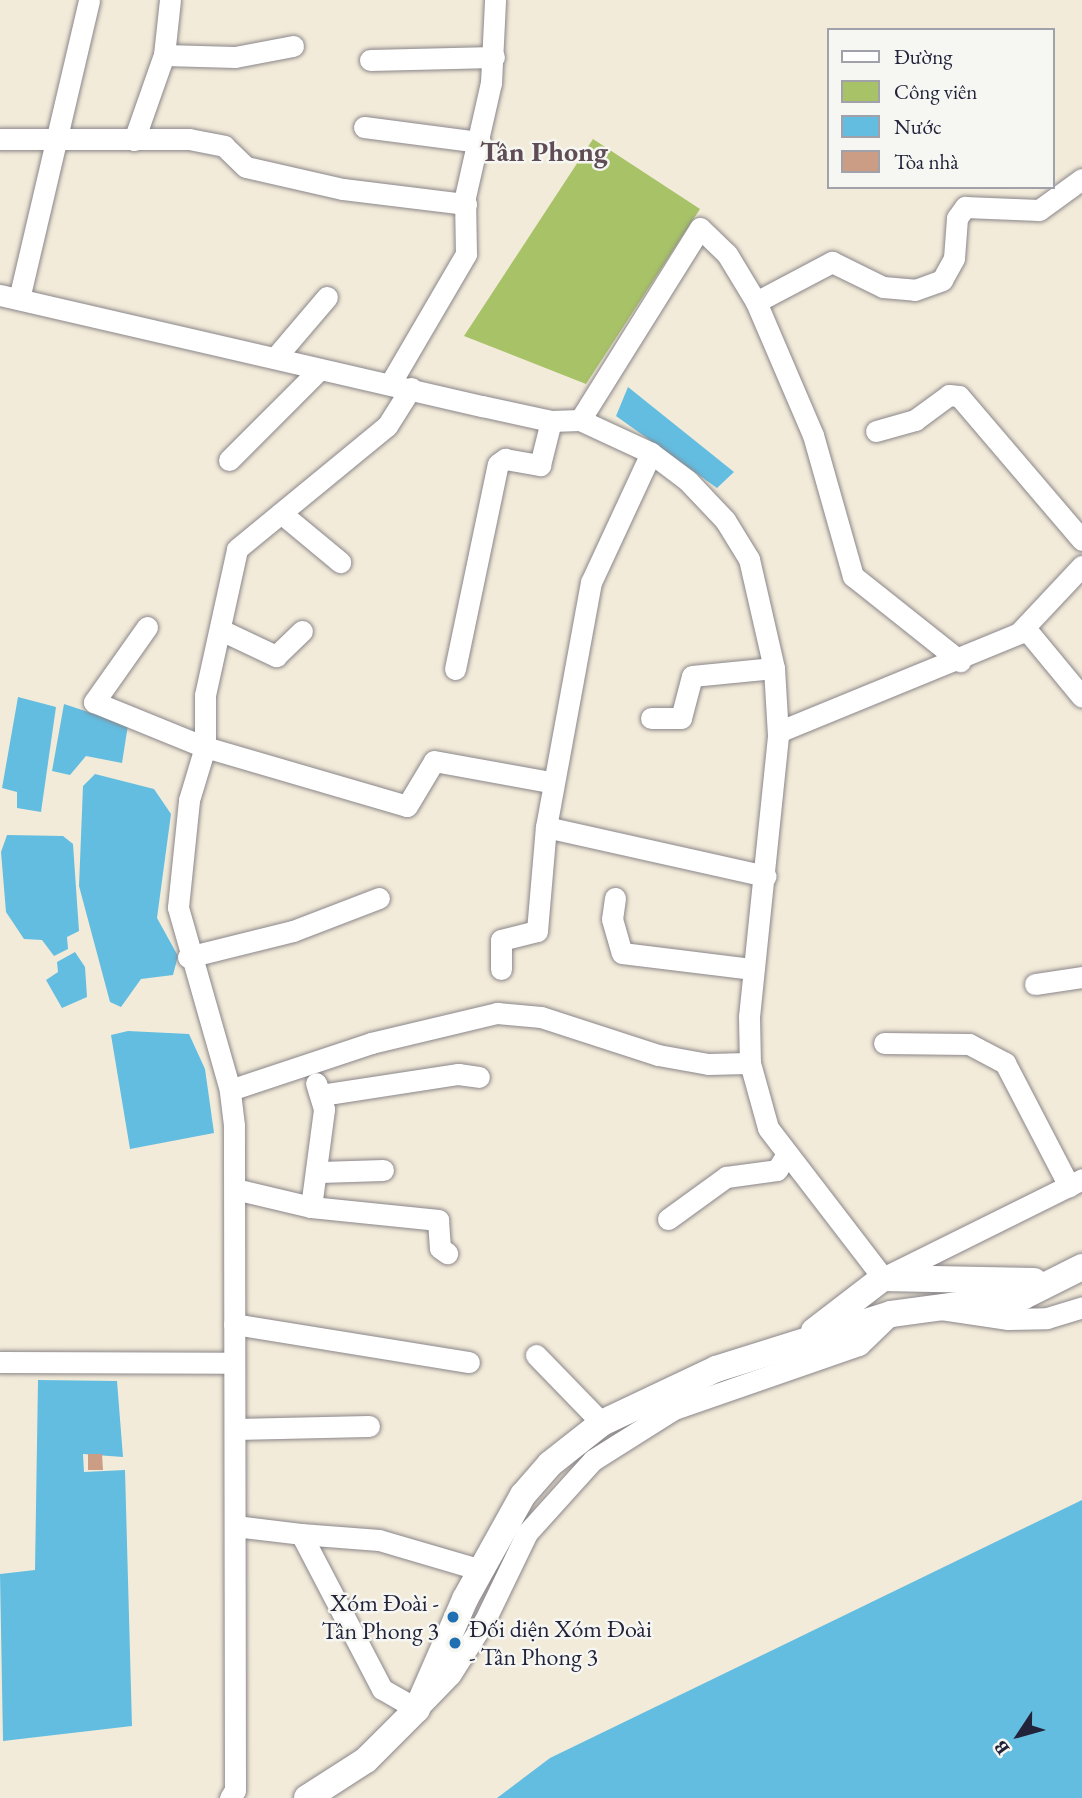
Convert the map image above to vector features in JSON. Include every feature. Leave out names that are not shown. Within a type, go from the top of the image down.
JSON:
[{"type":"main road","points":[[307,1798],[366,1760],[417,1709],[486,1562],[538,1477],[602,1423],[716,1369],[802,1341],[891,1314],[1024,1296],[1082,1267]]},
{"type":"main road","points":[[802,1341],[883,1278],[1056,1281]]},
{"type":"street","points":[[89,0],[58,141],[10,297],[319,370],[411,388],[551,421],[580,420],[651,453],[725,520],[749,559],[774,668],[778,732],[766,876],[752,969],[750,1063],[768,1128],[883,1278],[1075,1183],[1005,1063],[969,1044],[884,1043]]},
{"type":"street","points":[[134,140],[164,55],[170,0]]},
{"type":"street","points":[[390,384],[462,266],[466,204],[480,142],[494,57],[495,0]]},
{"type":"street","points":[[164,55],[235,57],[293,46]]},
{"type":"street","points":[[370,60],[494,57]]},
{"type":"street","points":[[364,127],[480,142]]},
{"type":"street","points":[[0,139],[189,139],[224,146],[246,167],[343,189],[466,204]]},
{"type":"street","points":[[755,302],[831,262],[883,287],[915,290],[942,280],[954,258],[957,218],[965,207],[1039,210],[1082,179]]},
{"type":"street","points":[[580,420],[700,228],[727,254],[755,302],[813,435],[853,576],[960,661]]},
{"type":"street","points":[[275,358],[327,297]]},
{"type":"street","points":[[229,460],[319,370]]},
{"type":"street","points":[[211,1798],[233,1794],[235,1189],[230,1090],[188,957],[179,895],[189,800],[205,747],[205,695],[223,631],[237,549],[387,426],[411,388]]},
{"type":"street","points":[[876,431],[915,420],[949,395],[959,396],[1082,540]]},
{"type":"street","points":[[455,669],[498,464],[505,459],[540,465],[551,421]]},
{"type":"street","points":[[501,969],[501,940],[537,931],[549,782],[591,582],[651,453]]},
{"type":"street","points":[[281,513],[340,562]]},
{"type":"street","points":[[778,732],[960,661],[1025,628],[1082,566]]},
{"type":"street","points":[[147,627],[94,702],[205,747],[407,806],[434,761],[549,782]]},
{"type":"street","points":[[1025,628],[1082,697]]},
{"type":"street","points":[[223,631],[276,656],[302,631]]},
{"type":"street","points":[[650,718],[681,718],[692,676],[774,668]]},
{"type":"street","points":[[546,827],[766,876]]},
{"type":"street","points":[[188,957],[293,931],[379,898]]},
{"type":"street","points":[[615,898],[612,919],[622,953],[752,969]]},
{"type":"street","points":[[1034,984],[1082,977]]},
{"type":"street","points":[[230,1090],[309,1069],[384,1040],[497,1013],[541,1017],[658,1055],[708,1064],[750,1063]]},
{"type":"street","points":[[309,1069],[321,1095],[320,1172],[311,1207]]},
{"type":"street","points":[[321,1095],[458,1073],[479,1077]]},
{"type":"street","points":[[668,1219],[726,1177],[777,1170],[787,1154]]},
{"type":"street","points":[[320,1172],[383,1170]]},
{"type":"street","points":[[235,1189],[311,1207],[438,1220],[440,1248],[447,1254]]},
{"type":"street","points":[[935,1307],[1008,1319],[1047,1318],[1082,1307]]},
{"type":"street","points":[[538,1477],[593,1460],[674,1409],[870,1340],[891,1314]]},
{"type":"street","points":[[234,1325],[469,1363]]},
{"type":"street","points":[[536,1355],[602,1423]]},
{"type":"street","points":[[0,1362],[234,1363]]},
{"type":"street","points":[[235,1429],[369,1426]]},
{"type":"street","points":[[301,1534],[382,1689],[417,1709],[450,1675],[487,1616],[527,1533],[593,1460]]},
{"type":"street","points":[[235,1526],[379,1540],[486,1562],[487,1616]]},
{"type":"green space","points":[[593,139],[700,209],[586,384],[464,336]]},
{"type":"water","points":[[628,387],[734,472],[717,488],[616,416]]},
{"type":"water","points":[[18,697],[56,707],[41,812],[17,808],[17,792],[2,788]]},
{"type":"water","points":[[64,704],[128,725],[122,763],[86,756],[70,775],[52,771]]},
{"type":"water","points":[[95,774],[154,789],[171,814],[157,918],[178,956],[173,975],[141,979],[121,1007],[110,1002],[79,886],[83,786]]},
{"type":"water","points":[[7,835],[63,836],[73,844],[79,931],[67,937],[68,949],[54,956],[42,940],[24,939],[6,912],[1,852]]},
{"type":"water","points":[[75,952],[85,967],[87,997],[62,1008],[46,980],[58,972],[57,962]]},
{"type":"water","points":[[128,1031],[189,1034],[205,1069],[214,1133],[130,1149],[111,1035]]},
{"type":"water","points":[[38,1380],[117,1381],[123,1457],[83,1454],[84,1472],[125,1470],[132,1726],[3,1741],[0,1574],[35,1570]]},
{"type":"water","points":[[1082,1500],[1082,1798],[497,1798],[550,1758]]},
{"type":"building","points":[[88,1454],[102,1454],[103,1470],[88,1470]]},
{"type":"place","name":"Xóm Đoài - Tân Phong 3","points":[[453,1617]]},
{"type":"place","name":"Đối diện Xóm Đoài - Tân Phong 3","points":[[455,1643]]},
{"type":"district","name":"Tân Phong","points":[[544,151]]}]
